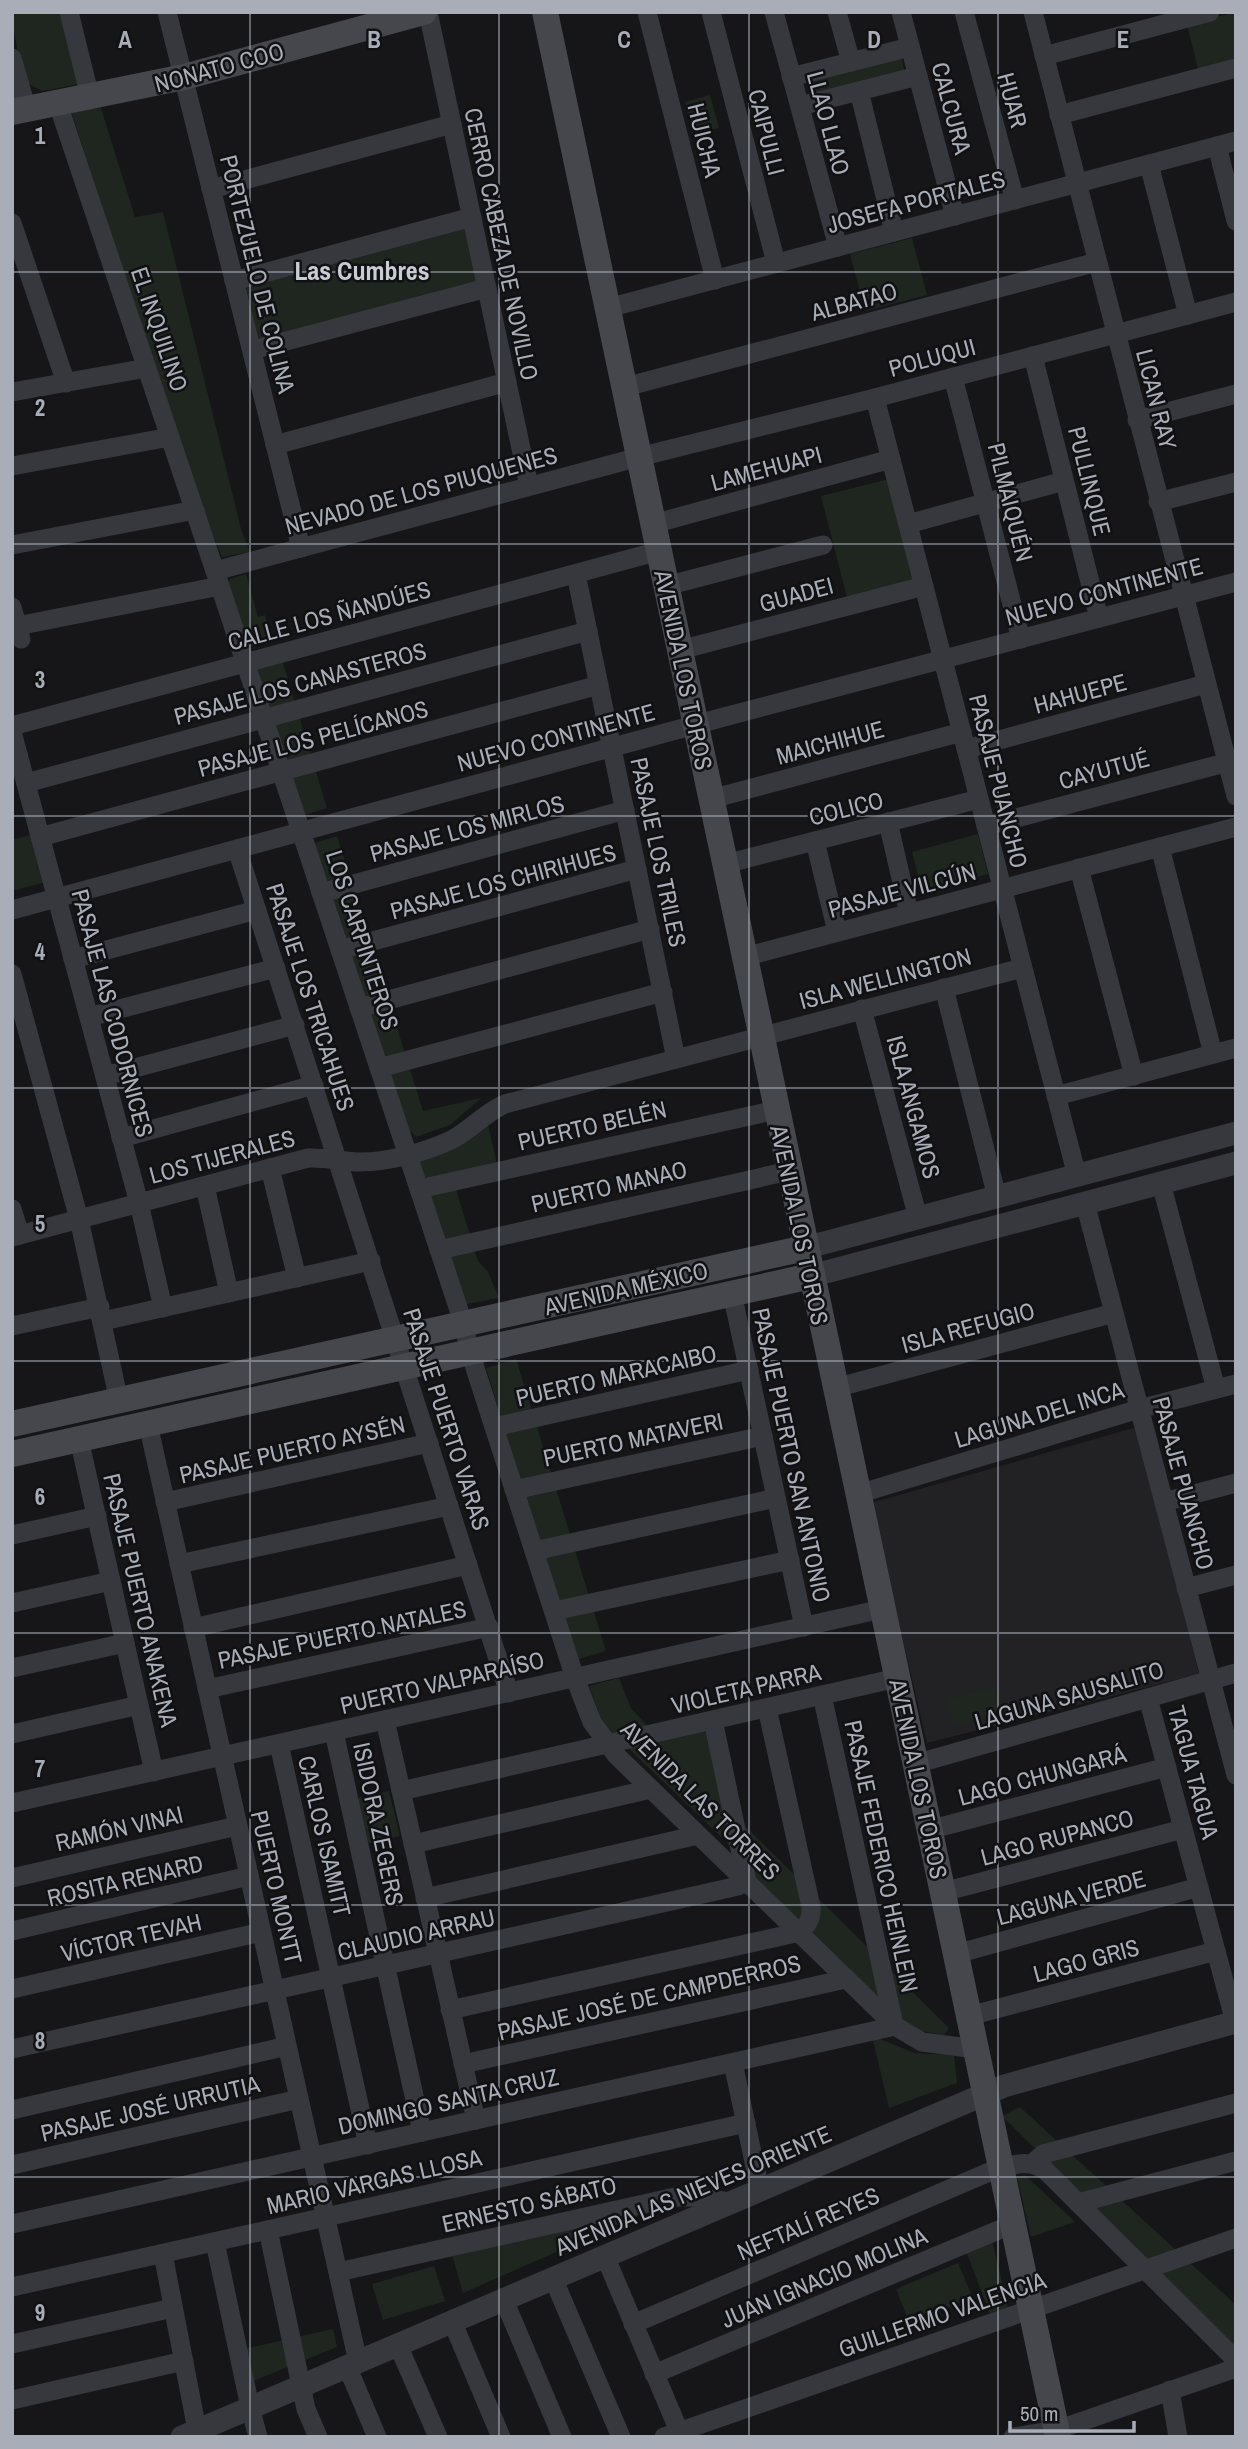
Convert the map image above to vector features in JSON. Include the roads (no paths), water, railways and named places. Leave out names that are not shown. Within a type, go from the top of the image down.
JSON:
[{"type":"main road","name":"NONATO COO","points":[[19,111],[184,77],[426,12]]},
{"type":"main road","name":"AVENIDA LOS TOROS","points":[[545,12],[1057,2433]]},
{"type":"main road","name":"AVENIDA MÉXICO","points":[[12,1424],[805,1248]]},
{"type":"main road","name":"AVENIDA MÉXICO","points":[[12,1454],[811,1276]]},
{"type":"street","points":[[69,12],[90,97]]},
{"type":"street","name":"PORTEZUELO DE COLINA","points":[[167,12],[301,548]]},
{"type":"street","name":"CERRO CABEZA DE NOVILLO","points":[[426,12],[529,486]]},
{"type":"street","name":"HUICHA","points":[[648,12],[715,280]]},
{"type":"street","name":"CAIPULLI","points":[[711,12],[776,264]]},
{"type":"street","name":"LLAO LLAO","points":[[774,12],[838,247]]},
{"type":"street","points":[[838,12],[851,62]]},
{"type":"street","name":"CALCURA","points":[[901,12],[955,216]]},
{"type":"street","name":"HUAR","points":[[964,12],[1015,200]]},
{"type":"street","name":"LICAN RAY","points":[[1033,12],[1182,596],[1231,761],[1236,796]]},
{"type":"street","points":[[1044,56],[1210,12]]},
{"type":"street","points":[[791,77],[911,47]]},
{"type":"street","points":[[12,58],[19,111]]},
{"type":"street","points":[[1059,116],[1236,68]]},
{"type":"street","points":[[800,106],[918,76]]},
{"type":"street","points":[[859,91],[894,232]]},
{"type":"street","name":"EL INQUILINO","points":[[58,104],[218,579]]},
{"type":"street","points":[[211,190],[452,124]]},
{"type":"street","points":[[1226,144],[1236,221]]},
{"type":"street","name":"JOSEFA PORTALES","points":[[608,308],[1226,144]]},
{"type":"street","points":[[1149,164],[1188,314]]},
{"type":"street","points":[[234,281],[472,217]]},
{"type":"street","points":[[12,223],[66,383]]},
{"type":"street","name":"ALBATAO","points":[[625,387],[1097,262]]},
{"type":"street","points":[[252,351],[487,288]]},
{"type":"street","name":"POLUQUI","points":[[639,457],[875,398],[1236,302]]},
{"type":"street","name":"PULLINQUE","points":[[1033,356],[1099,618]]},
{"type":"street","points":[[12,392],[147,368]]},
{"type":"street","name":"PILMAIQUÉN","points":[[953,377],[1021,639]]},
{"type":"street","points":[[275,444],[507,382]]},
{"type":"street","points":[[1137,420],[1236,394]]},
{"type":"street","name":"PASAJE PUANCHO","points":[[875,398],[1077,1176]]},
{"type":"street","points":[[12,466],[170,437]]},
{"type":"street","name":"NEVADO DE LOS PIUQUENES","points":[[17,624],[218,579],[301,548],[639,457]]},
{"type":"street","name":"LAMEHUAPI","points":[[653,524],[891,459]]},
{"type":"street","points":[[908,524],[1065,481]]},
{"type":"street","points":[[1158,502],[1236,482]]},
{"type":"street","points":[[12,545],[195,510]]},
{"type":"street","points":[[666,586],[823,545]]},
{"type":"street","name":"CALLE LOS ÑANDÚES","points":[[12,726],[659,551]]},
{"type":"street","name":"PASAJE LOS TRILES","points":[[576,574],[677,1059]]},
{"type":"street","name":"LOS CARPINTEROS","points":[[218,579],[462,1324]]},
{"type":"street","name":"NUEVO CONTINENTE","points":[[12,910],[612,747],[1236,582]]},
{"type":"street","name":"GUADEI","points":[[680,650],[924,586]]},
{"type":"street","name":"PASAJE LOS CANASTEROS","points":[[26,783],[587,631]]},
{"type":"street","name":"HAHUEPE","points":[[964,740],[1206,684]]},
{"type":"street","name":"PASAJE LOS PELÍCANOS","points":[[40,837],[599,685]]},
{"type":"street","name":"PASAJE LAS CODORNICES","points":[[12,732],[139,1203],[163,1308]]},
{"type":"street","name":"MAICHIHUE","points":[[711,799],[964,740]]},
{"type":"street","name":"CAYUTUÉ","points":[[986,826],[1231,761]]},
{"type":"street","name":"COLICO","points":[[725,864],[979,799]]},
{"type":"street","name":"PASAJE LOS MIRLOS","points":[[321,893],[625,810]]},
{"type":"street","points":[[888,822],[909,913]]},
{"type":"street","name":"PASAJE VILCÚN","points":[[744,957],[1236,827]]},
{"type":"street","points":[[815,841],[837,932]]},
{"type":"street","points":[[1160,847],[1213,1054]]},
{"type":"street","name":"PASAJE LOS TRICAHUES","points":[[237,849],[339,1160]]},
{"type":"street","points":[[1079,868],[1134,1076]]},
{"type":"street","name":"PASAJE LOS CHIRIHUES","points":[[340,950],[637,869]]},
{"type":"street","points":[[73,959],[257,910]]},
{"type":"street","points":[[359,1008],[650,929]]},
{"type":"street","points":[[89,1017],[276,968]]},
{"type":"street","name":"ISLA WELLINGTON","points":[[761,1036],[1022,968]]},
{"type":"street","points":[[12,974],[79,1219],[119,1401]]},
{"type":"street","points":[[944,988],[998,1197]]},
{"type":"street","points":[[379,1068],[663,992]]},
{"type":"street","name":"ISLA ANGAMOS","points":[[862,1010],[918,1218]]},
{"type":"street","points":[[105,1076],[295,1025]]},
{"type":"street","name":"LOS TIJERALES","points":[[16,1236],[308,1158],[374,1162],[407,1154],[452,1140],[486,1114],[505,1104],[761,1036]]},
{"type":"street","points":[[1056,1096],[1236,1048]]},
{"type":"street","points":[[121,1138],[314,1085]]},
{"type":"street","name":"PUERTO BELÉN","points":[[419,1189],[776,1110]]},
{"type":"street","name":"AVENIDA MÉXICO","points":[[805,1248],[1236,1133]]},
{"type":"street","name":"PASAJE PUERTO VARAS","points":[[339,1160],[509,1693]]},
{"type":"street","name":"AVENIDA MÉXICO","points":[[811,1276],[1236,1163]]},
{"type":"street","points":[[270,1168],[297,1278]]},
{"type":"street","name":"PUERTO MANAO","points":[[439,1250],[789,1171]]},
{"type":"street","points":[[1161,1183],[1216,1389]]},
{"type":"street","points":[[205,1186],[229,1293]]},
{"type":"street","name":"PASAJE PUANCHO","points":[[1085,1203],[1186,1588],[1232,1746],[1236,1775]]},
{"type":"street","points":[[12,1209],[16,1236]]},
{"type":"street","points":[[12,1326],[163,1308],[371,1261]]},
{"type":"street","name":"PASAJE PUERTO SAN ANTONIO","points":[[732,1293],[804,1627]]},
{"type":"street","name":"ISLA REFUGIO","points":[[835,1388],[1114,1313]]},
{"type":"street","name":"AVENIDA LAS TORRES","points":[[462,1324],[575,1678],[592,1722],[606,1745],[895,2026],[922,2042],[976,2049]]},
{"type":"street","name":"PUERTO MARACAIBO","points":[[494,1427],[749,1370]]},
{"type":"street","name":"LAGUNA DEL INCA","points":[[858,1494],[1139,1409],[1236,1384]]},
{"type":"street","name":"PUERTO MONTT","points":[[148,1424],[338,2272],[352,2364],[377,2437]]},
{"type":"street","name":"PUERTO MATAVERI","points":[[514,1490],[763,1436]]},
{"type":"street","name":"PASAJE PUERTO ANAKENA","points":[[79,1440],[154,1772]]},
{"type":"street","name":"PASAJE PUERTO AYSÉN","points":[[165,1502],[429,1443]]},
{"type":"street","points":[[1164,1502],[1236,1483]]},
{"type":"street","points":[[534,1551],[776,1498]]},
{"type":"street","points":[[179,1564],[449,1506]]},
{"type":"street","points":[[12,1535],[97,1516]]},
{"type":"street","points":[[554,1611],[790,1560]]},
{"type":"street","points":[[193,1628],[468,1565]]},
{"type":"street","points":[[1186,1588],[1236,1575]]},
{"type":"street","points":[[12,1603],[111,1581]]},
{"type":"street","name":"PUERTO VALPARAÍSO","points":[[12,1804],[882,1609]]},
{"type":"street","name":"PASAJE PUERTO NATALES","points":[[207,1689],[489,1627]]},
{"type":"street","points":[[12,1668],[125,1643]]},
{"type":"street","name":"LAGUNA SAUSALITO","points":[[915,1764],[1236,1673]]},
{"type":"street","name":"VIOLETA PARRA","points":[[401,1791],[897,1678]]},
{"type":"street","name":"PASAJE FEDERICO HEINLEIN","points":[[822,1695],[895,2026]]},
{"type":"street","name":"TAGUA TAGUA","points":[[1148,1698],[1236,2022]]},
{"type":"street","points":[[12,1734],[139,1705]]},
{"type":"street","points":[[450,2010],[800,1932],[810,1920],[811,1907],[767,1708]]},
{"type":"street","points":[[385,1720],[475,2120]]},
{"type":"street","points":[[713,1720],[747,1882]]},
{"type":"street","name":"ISIDORA ZEGERS","points":[[334,1732],[422,2132]]},
{"type":"street","name":"CARLOS ISAMITT","points":[[279,1744],[368,2144]]},
{"type":"street","name":"LAGO CHUNGARÁ","points":[[929,1830],[1167,1767]]},
{"type":"street","points":[[413,1844],[651,1789]]},
{"type":"street","name":"RAMÓN VINAI","points":[[12,1878],[237,1826]]},
{"type":"street","name":"LAGO RUPANCO","points":[[943,1892],[1183,1829]]},
{"type":"street","points":[[425,1898],[698,1835]]},
{"type":"street","name":"ROSITA RENARD","points":[[12,1931],[249,1876]]},
{"type":"street","name":"CLAUDIO ARRAU","points":[[12,2049],[727,1890],[747,1882]]},
{"type":"street","name":"LAGUNA VERDE","points":[[956,1954],[1199,1888]]},
{"type":"street","name":"VÍCTOR TEVAH","points":[[12,1989],[261,1932]]},
{"type":"street","name":"LAGO GRIS","points":[[969,2016],[1216,1951]]},
{"type":"street","name":"PASAJE JOSÉ DE CAMPDERROS","points":[[463,2064],[846,1979]]},
{"type":"street","name":"AVENIDA LAS NIEVES ORIENTE","points":[[189,2433],[986,2094],[1035,2076],[1236,2022]]},
{"type":"street","name":"DOMINGO SANTA CRUZ","points":[[12,2224],[895,2026]]},
{"type":"street","points":[[12,2110],[287,2046]]},
{"type":"street","points":[[733,2063],[760,2190]]},
{"type":"street","name":"PASAJE JOSÉ URRUTIA","points":[[12,2165],[299,2099]]},
{"type":"street","points":[[1033,2163],[1043,2154],[1236,2103]]},
{"type":"street","name":"MARIO VARGAS LLOSA","points":[[12,2287],[746,2123]]},
{"type":"street","points":[[1078,2203],[1236,2161]]},
{"type":"street","points":[[1001,2166],[1033,2163],[1045,2170],[1236,2360]]},
{"type":"street","name":"NEFTALÍ REYES","points":[[633,2324],[1001,2166]]},
{"type":"street","name":"ERNESTO SÁBATO","points":[[338,2272],[667,2198],[693,2196],[731,2203]]},
{"type":"street","name":"JUAN IGNACIO MOLINA","points":[[654,2374],[1013,2224]]},
{"type":"street","points":[[268,2230],[306,2409],[318,2437]]},
{"type":"street","name":"GUILLERMO VALENCIA","points":[[671,2434],[1236,2238]]},
{"type":"street","points":[[215,2242],[258,2437]]},
{"type":"street","points":[[163,2254],[184,2361],[189,2433]]},
{"type":"street","points":[[605,2256],[654,2374],[671,2434]]},
{"type":"street","points":[[553,2278],[621,2437]]},
{"type":"street","points":[[503,2300],[562,2437]]},
{"type":"street","points":[[12,2344],[173,2308]]},
{"type":"street","points":[[452,2321],[501,2437]]},
{"type":"street","points":[[398,2345],[438,2437]]},
{"type":"street","points":[[12,2400],[184,2361]]},
{"type":"street","points":[[1013,2437],[1057,2433],[1236,2368]]},
{"type":"street","points":[[1170,2390],[1178,2437]]},
{"type":"district","name":"Las Cumbres","points":[[362,270]]}]
